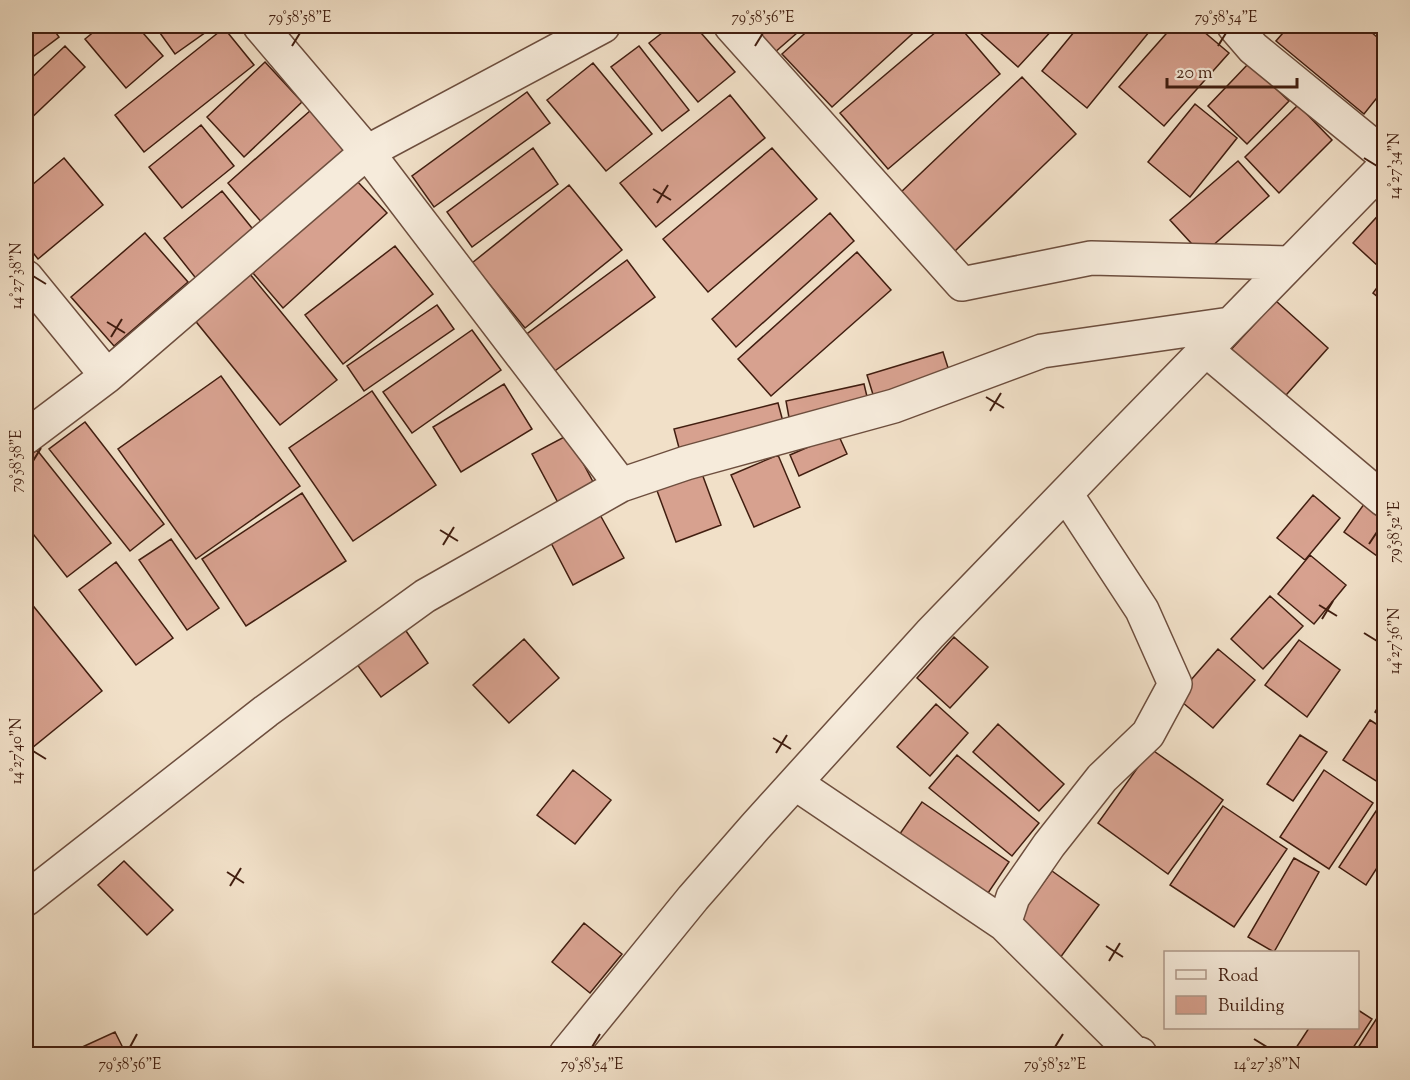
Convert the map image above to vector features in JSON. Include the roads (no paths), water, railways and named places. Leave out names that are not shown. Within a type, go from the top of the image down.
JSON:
[{"type":"street","points":[[260,26],[368,152],[621,485]]},
{"type":"street","points":[[26,437],[107,376],[368,152],[603,26]]},
{"type":"street","points":[[731,26],[962,284],[1090,258],[1289,263]]},
{"type":"street","points":[[1234,26],[1253,48],[1384,155]]},
{"type":"street","points":[[566,1054],[693,898],[930,634],[1384,167]]},
{"type":"street","points":[[26,277],[107,376]]},
{"type":"street","points":[[26,899],[266,711],[425,596],[621,485],[686,463],[894,406],[1042,351],[1230,324]]},
{"type":"street","points":[[1205,349],[1384,500]]},
{"type":"street","points":[[1004,924],[1013,897],[1049,844],[1102,778],[1148,734],[1175,684],[1142,610],[1066,494]]},
{"type":"street","points":[[795,783],[1004,924],[1133,1052],[1140,1054]]}]
